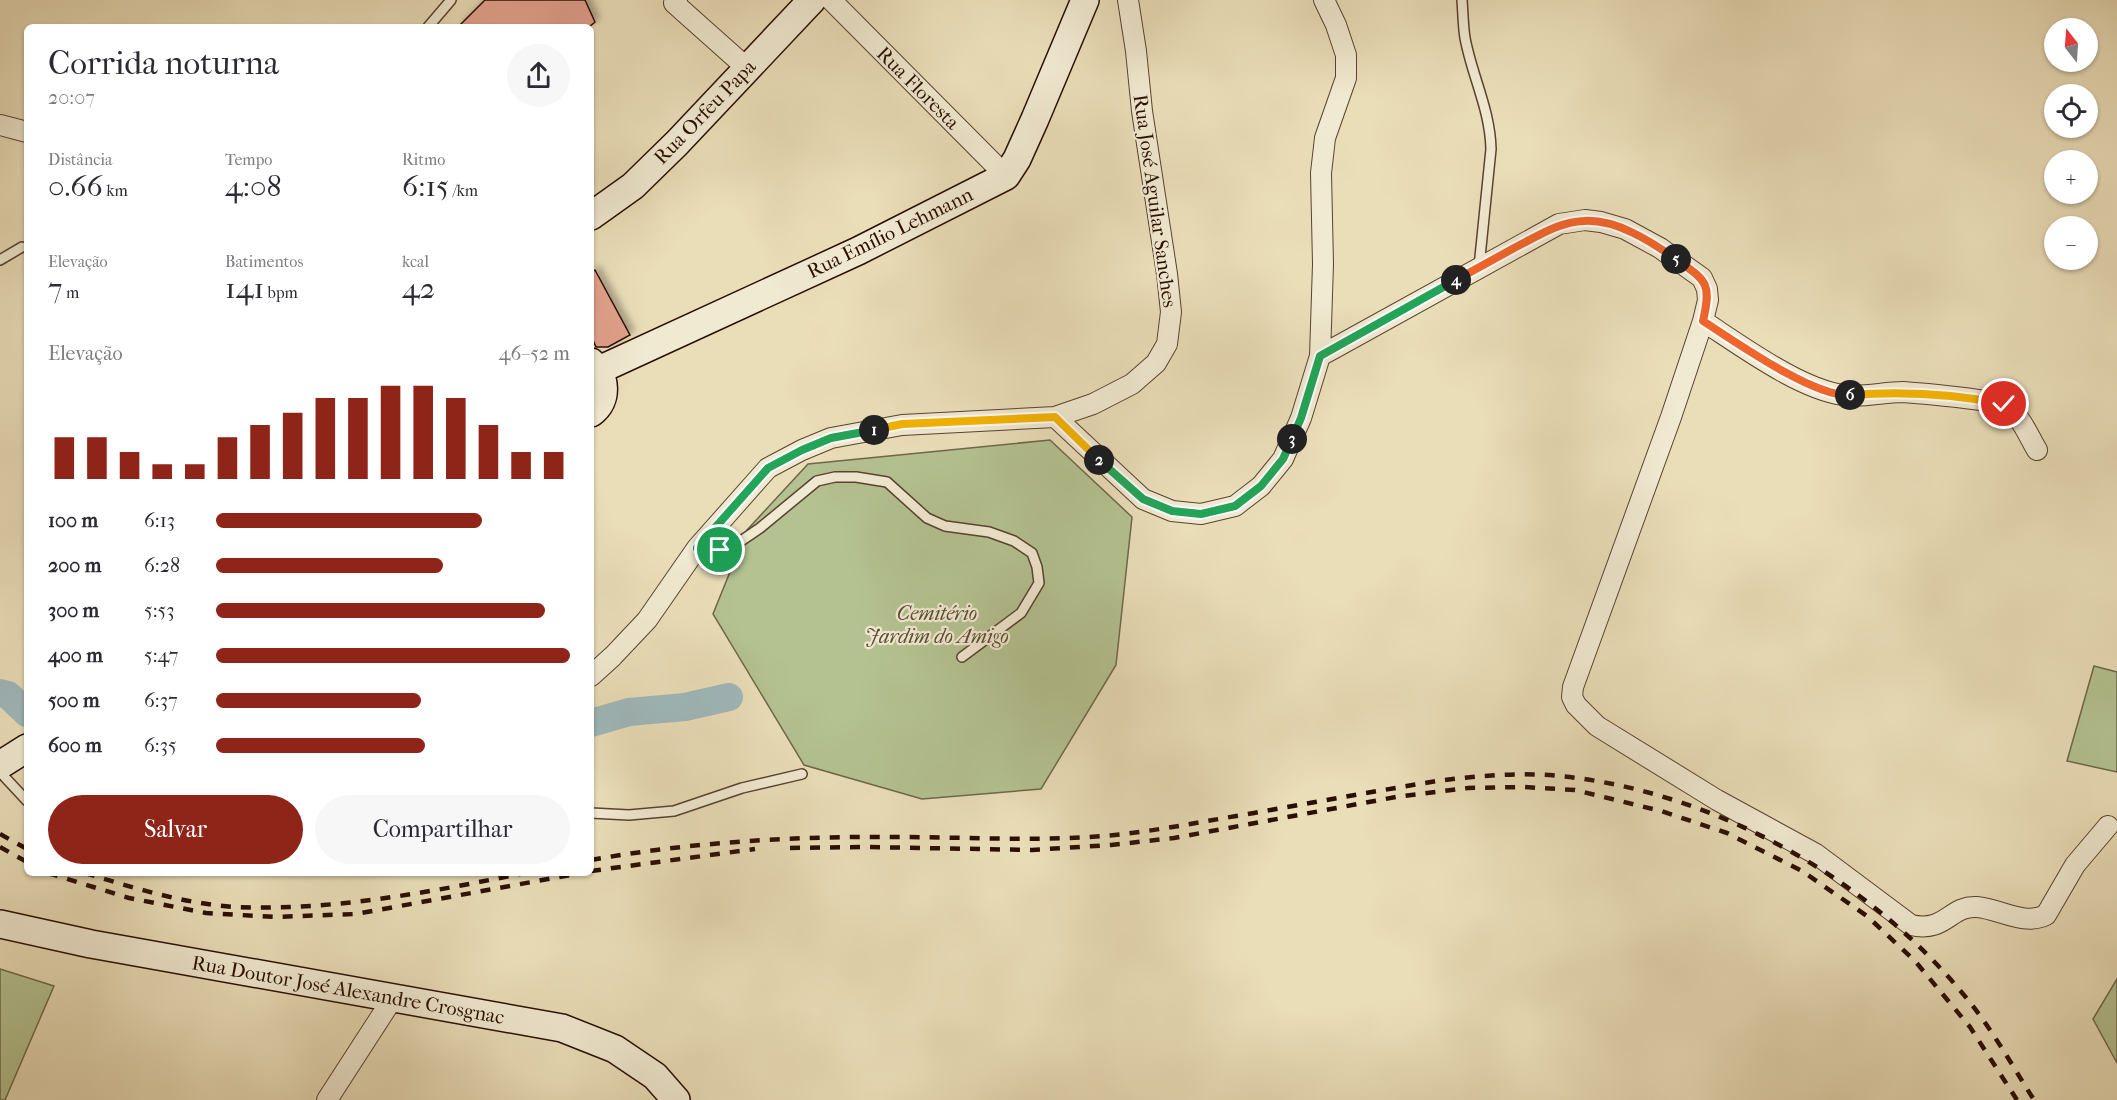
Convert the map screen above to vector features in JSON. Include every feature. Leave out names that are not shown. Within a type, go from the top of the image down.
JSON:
[{"type":"main road","name":"Rua Orfeu Papa","points":[[594,214],[633,186],[812,0]]},
{"type":"main road","points":[[1006,176],[1017,159],[1035,119],[1085,0]]},
{"type":"main road","name":"Rua Emílio Lehmann","points":[[595,366],[858,250],[1006,176]]},
{"type":"main road","points":[[594,409],[601,401],[604,391],[603,380],[595,366]]},
{"type":"main road","points":[[0,765],[24,750]]},
{"type":"main road","name":"Rua Doutor José Alexandre Crosgnac","points":[[0,924],[91,944],[562,1028],[615,1049],[655,1076],[676,1100]]},
{"type":"street","name":"Rua Floresta","points":[[831,0],[1006,176]]},
{"type":"street","name":"Rua José Aguilar Sanches","points":[[594,673],[647,620],[697,548],[768,468],[831,438],[902,424],[1055,417],[1093,404],[1132,384],[1156,363],[1167,344],[1171,312],[1128,0]]},
{"type":"street","points":[[1055,417],[1143,499],[1172,511],[1201,514],[1235,506],[1261,486],[1283,459],[1301,418],[1320,356],[1323,264],[1321,173],[1325,138],[1346,78],[1346,55],[1336,25],[1324,0]]},
{"type":"street","points":[[673,1],[748,69]]},
{"type":"street","points":[[0,125],[24,131]]},
{"type":"street","points":[[1320,356],[1559,224],[1585,220],[1601,222],[1625,230],[1660,248],[1702,278],[1707,289],[1708,300],[1671,417],[1573,687],[1572,697],[1576,705],[1597,726],[1618,740],[1717,800],[1816,854],[1911,925],[1922,927],[1943,922],[1967,907],[1977,907],[2033,920],[2046,915],[2075,865],[2108,826]]},
{"type":"street","points":[[1703,321],[1766,362],[1845,396],[1904,392],[2004,404],[2017,416],[2037,450]]},
{"type":"street","points":[[327,1100],[393,998]]},
{"type":"lane","points":[[431,24],[451,0]]},
{"type":"lane","points":[[1462,0],[1465,38],[1486,107],[1490,131],[1491,148],[1479,267]]},
{"type":"lane","points":[[0,260],[22,247]]},
{"type":"lane","points":[[697,548],[713,552],[738,543],[818,481],[835,477],[856,477],[887,482],[927,518],[945,526],[989,532],[1014,541],[1032,553],[1039,583],[1021,612],[962,657]]},
{"type":"lane","points":[[0,772],[24,798]]},
{"type":"lane","points":[[594,813],[629,815],[674,811],[742,789],[802,774]]},
{"type":"green space","name":"Cemitério Jardim do Amigo","points":[[1050,440],[1132,517],[1116,665],[1041,789],[922,799],[804,765],[713,614],[747,530],[808,464]]},
{"type":"green space","points":[[2094,666],[2117,672],[2117,772],[2067,761]]},
{"type":"green space","points":[[0,969],[54,986],[5,1100],[0,1100]]},
{"type":"green space","points":[[2117,979],[2117,1063],[2093,1019]]},
{"type":"building","points":[[485,0],[585,0],[595,22],[593,24],[461,24]]},
{"type":"building","points":[[594,271],[630,335],[608,347],[596,347],[594,343]]},
{"type":"waterway","points":[[0,693],[8,695],[24,710]]},
{"type":"waterway","points":[[594,722],[629,712],[685,707],[729,697]]},
{"type":"railway","points":[[594,860],[667,849],[783,839],[860,837],[1041,839],[1109,835],[1171,827],[1437,781],[1524,774],[1577,778],[1631,788],[1684,803],[1736,824],[1786,849],[1834,878],[1879,911],[1921,948],[1958,988],[1989,1028],[2034,1100]]},
{"type":"railway","points":[[790,848],[1032,850],[1111,845],[1174,838],[1396,797],[1468,788],[1523,787],[1575,790],[1661,811],[1727,833],[1802,871],[1867,916],[1915,961],[1970,1027],[2017,1100]]},
{"type":"railway","points":[[0,834],[24,847]]},
{"type":"railway","points":[[0,847],[24,860]]},
{"type":"railway","points":[[594,871],[755,849]]},
{"type":"railway","points":[[58,876],[129,898],[206,913],[275,917],[356,914],[565,876]]},
{"type":"railway","points":[[95,876],[179,899],[236,907],[309,906],[381,899],[510,876]]},
{"type":"route","points":[[720,550],[713,552],[697,548],[768,468],[831,438],[902,424],[1055,417],[1143,499],[1172,511],[1201,514],[1235,506],[1261,486],[1283,459],[1301,418],[1320,356],[1559,224],[1585,220],[1601,222],[1625,230],[1660,248],[1702,278],[1707,289],[1708,300],[1703,321],[1766,362],[1808,383],[1845,396],[1904,392],[2004,404]]}]
